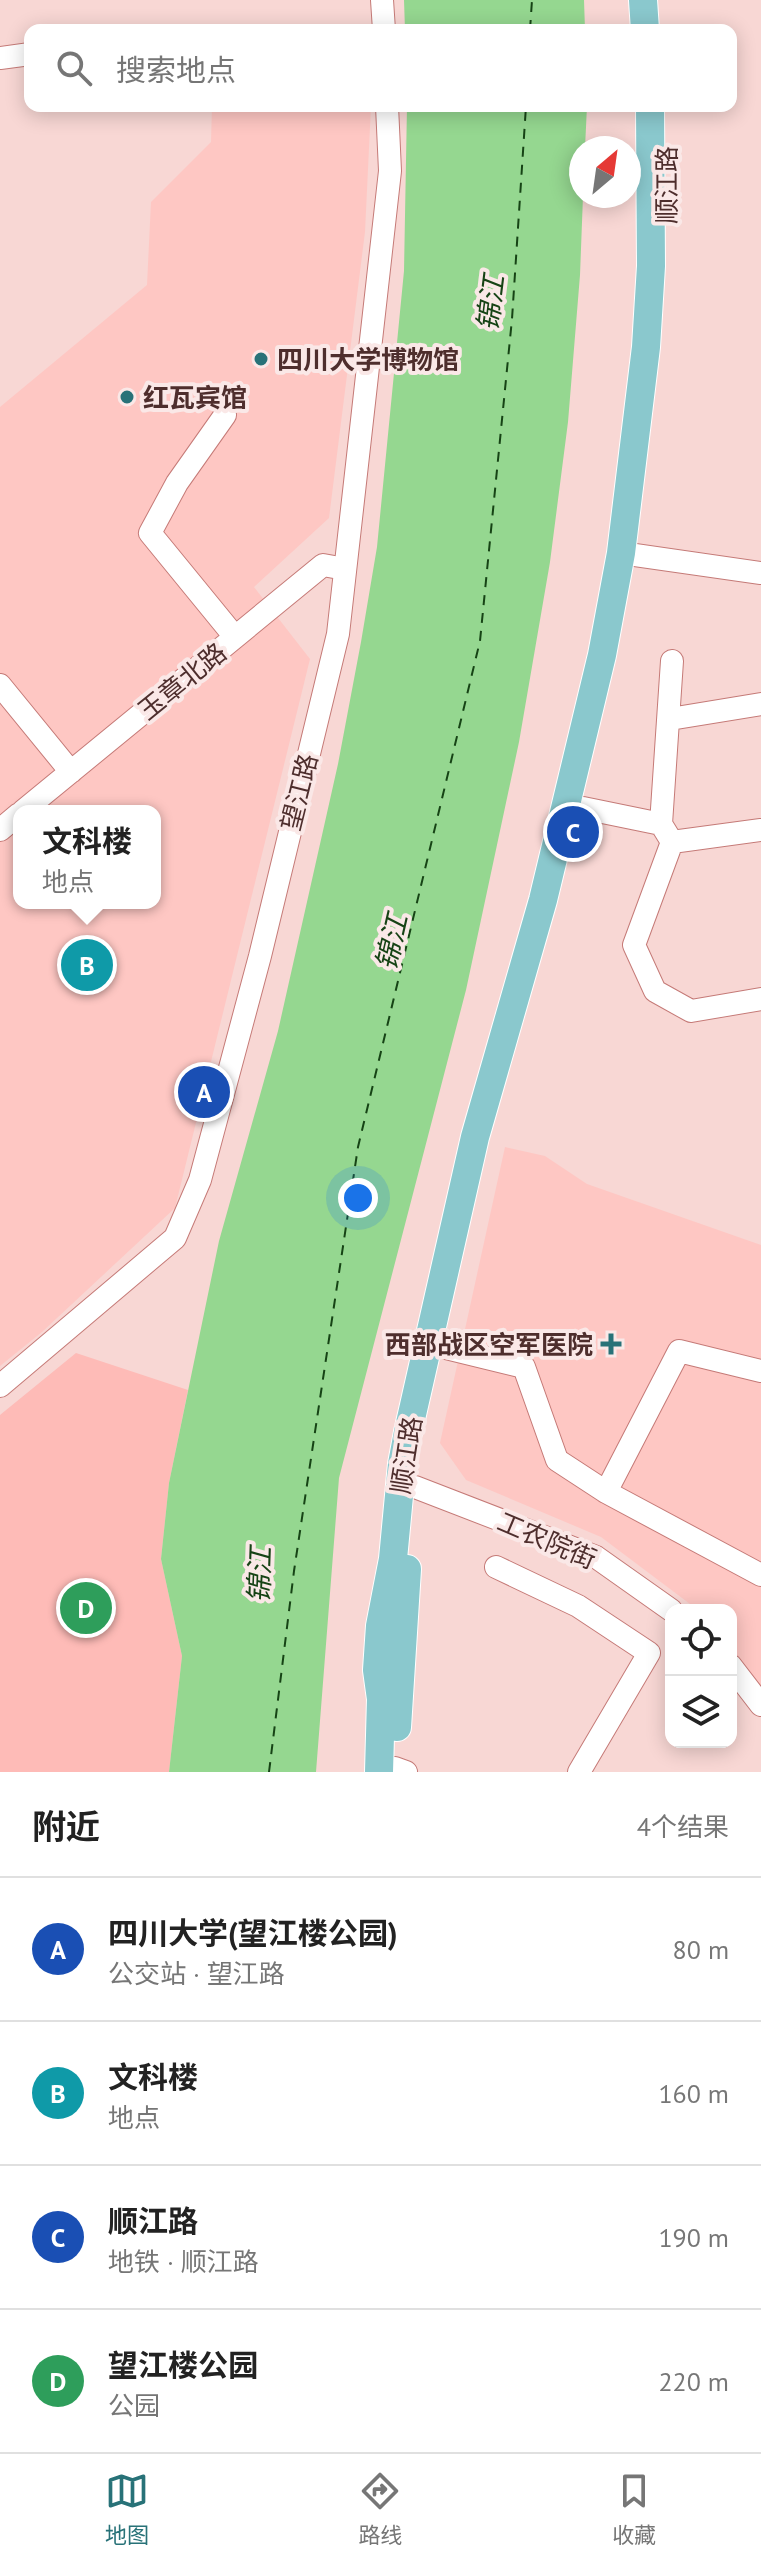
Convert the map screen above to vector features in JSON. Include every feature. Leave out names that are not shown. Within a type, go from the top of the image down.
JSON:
[{"type":"main road","points":[[643,0],[645,24]]},
{"type":"main road","points":[[658,0],[660,24]]},
{"type":"main road","name":"顺江路","points":[[393,1771],[416,1466],[489,1141],[541,966],[583,808],[617,653],[646,347],[651,251],[650,112]]},
{"type":"main road","name":"顺江路","points":[[393,1771],[377,1670],[380,1626],[392,1570],[402,1464],[475,1137],[517,997],[628,554],[661,349],[666,267],[665,112]]},
{"type":"street","points":[[382,0],[384,24]]},
{"type":"street","points":[[0,58],[24,55]]},
{"type":"street","name":"望江路","points":[[0,1386],[175,1238],[200,1180],[260,956],[334,649],[390,171],[387,112]]},
{"type":"street","points":[[225,415],[177,483],[150,533],[235,637]]},
{"type":"street","points":[[628,554],[761,573]]},
{"type":"street","name":"玉章北路","points":[[30,805],[323,565],[345,569]]},
{"type":"street","points":[[672,661],[667,833],[634,945],[655,991],[691,1011],[761,999]]},
{"type":"street","points":[[0,685],[71,772]]},
{"type":"street","points":[[670,719],[761,704]]},
{"type":"street","points":[[583,808],[667,833],[761,830]]},
{"type":"street","points":[[442,1347],[524,1367],[557,1460],[606,1492],[761,1575]]},
{"type":"street","points":[[606,1492],[679,1351],[761,1371]]},
{"type":"street","name":"工农院街","points":[[415,1487],[596,1557],[665,1606]]},
{"type":"street","points":[[496,1567],[578,1606],[649,1653],[579,1772]]},
{"type":"street","points":[[737,1674],[761,1705]]},
{"type":"shaded area","points":[[212,112],[371,112],[365,232],[329,518],[254,587],[310,659],[175,1208],[42,1332],[0,1366],[0,407],[147,285],[151,202],[211,142]]},
{"type":"shaded area","name":"西部战区空军医院","points":[[505,1147],[545,1156],[587,1184],[761,1245],[761,1692],[737,1660],[737,1604],[690,1604],[601,1537],[466,1480],[440,1443]]},
{"type":"shaded area","points":[[76,1353],[188,1390],[169,1483],[161,1559],[182,1656],[169,1772],[0,1772],[0,1415]]},
{"type":"water","points":[[404,0],[584,0],[585,24],[405,24]]},
{"type":"water","name":"锦江","points":[[407,112],[587,112],[586,136],[569,136],[569,208],[583,208],[580,275],[568,422],[550,562],[519,742],[466,990],[339,1478],[316,1772],[169,1772],[182,1656],[161,1559],[169,1483],[219,1241],[278,1031],[338,764],[377,547],[404,271]]},
{"type":"ferry route","points":[[530,24],[532,0]]},
{"type":"ferry route","points":[[269,1772],[294,1571],[358,1147],[480,641],[512,319],[526,112]]},
{"type":"place","name":"四川大学博物馆","points":[[261,359]]},
{"type":"place","name":"红瓦宾馆","points":[[127,397]]},
{"type":"place","name":"顺江路","points":[[573,832]]},
{"type":"place","name":"文科楼","points":[[87,965]]},
{"type":"place","name":"四川大学(望江楼公园)","points":[[204,1092]]},
{"type":"place","name":"西部战区空军医院","points":[[611,1344]]},
{"type":"place","name":"望江楼公园","points":[[86,1608]]}]
